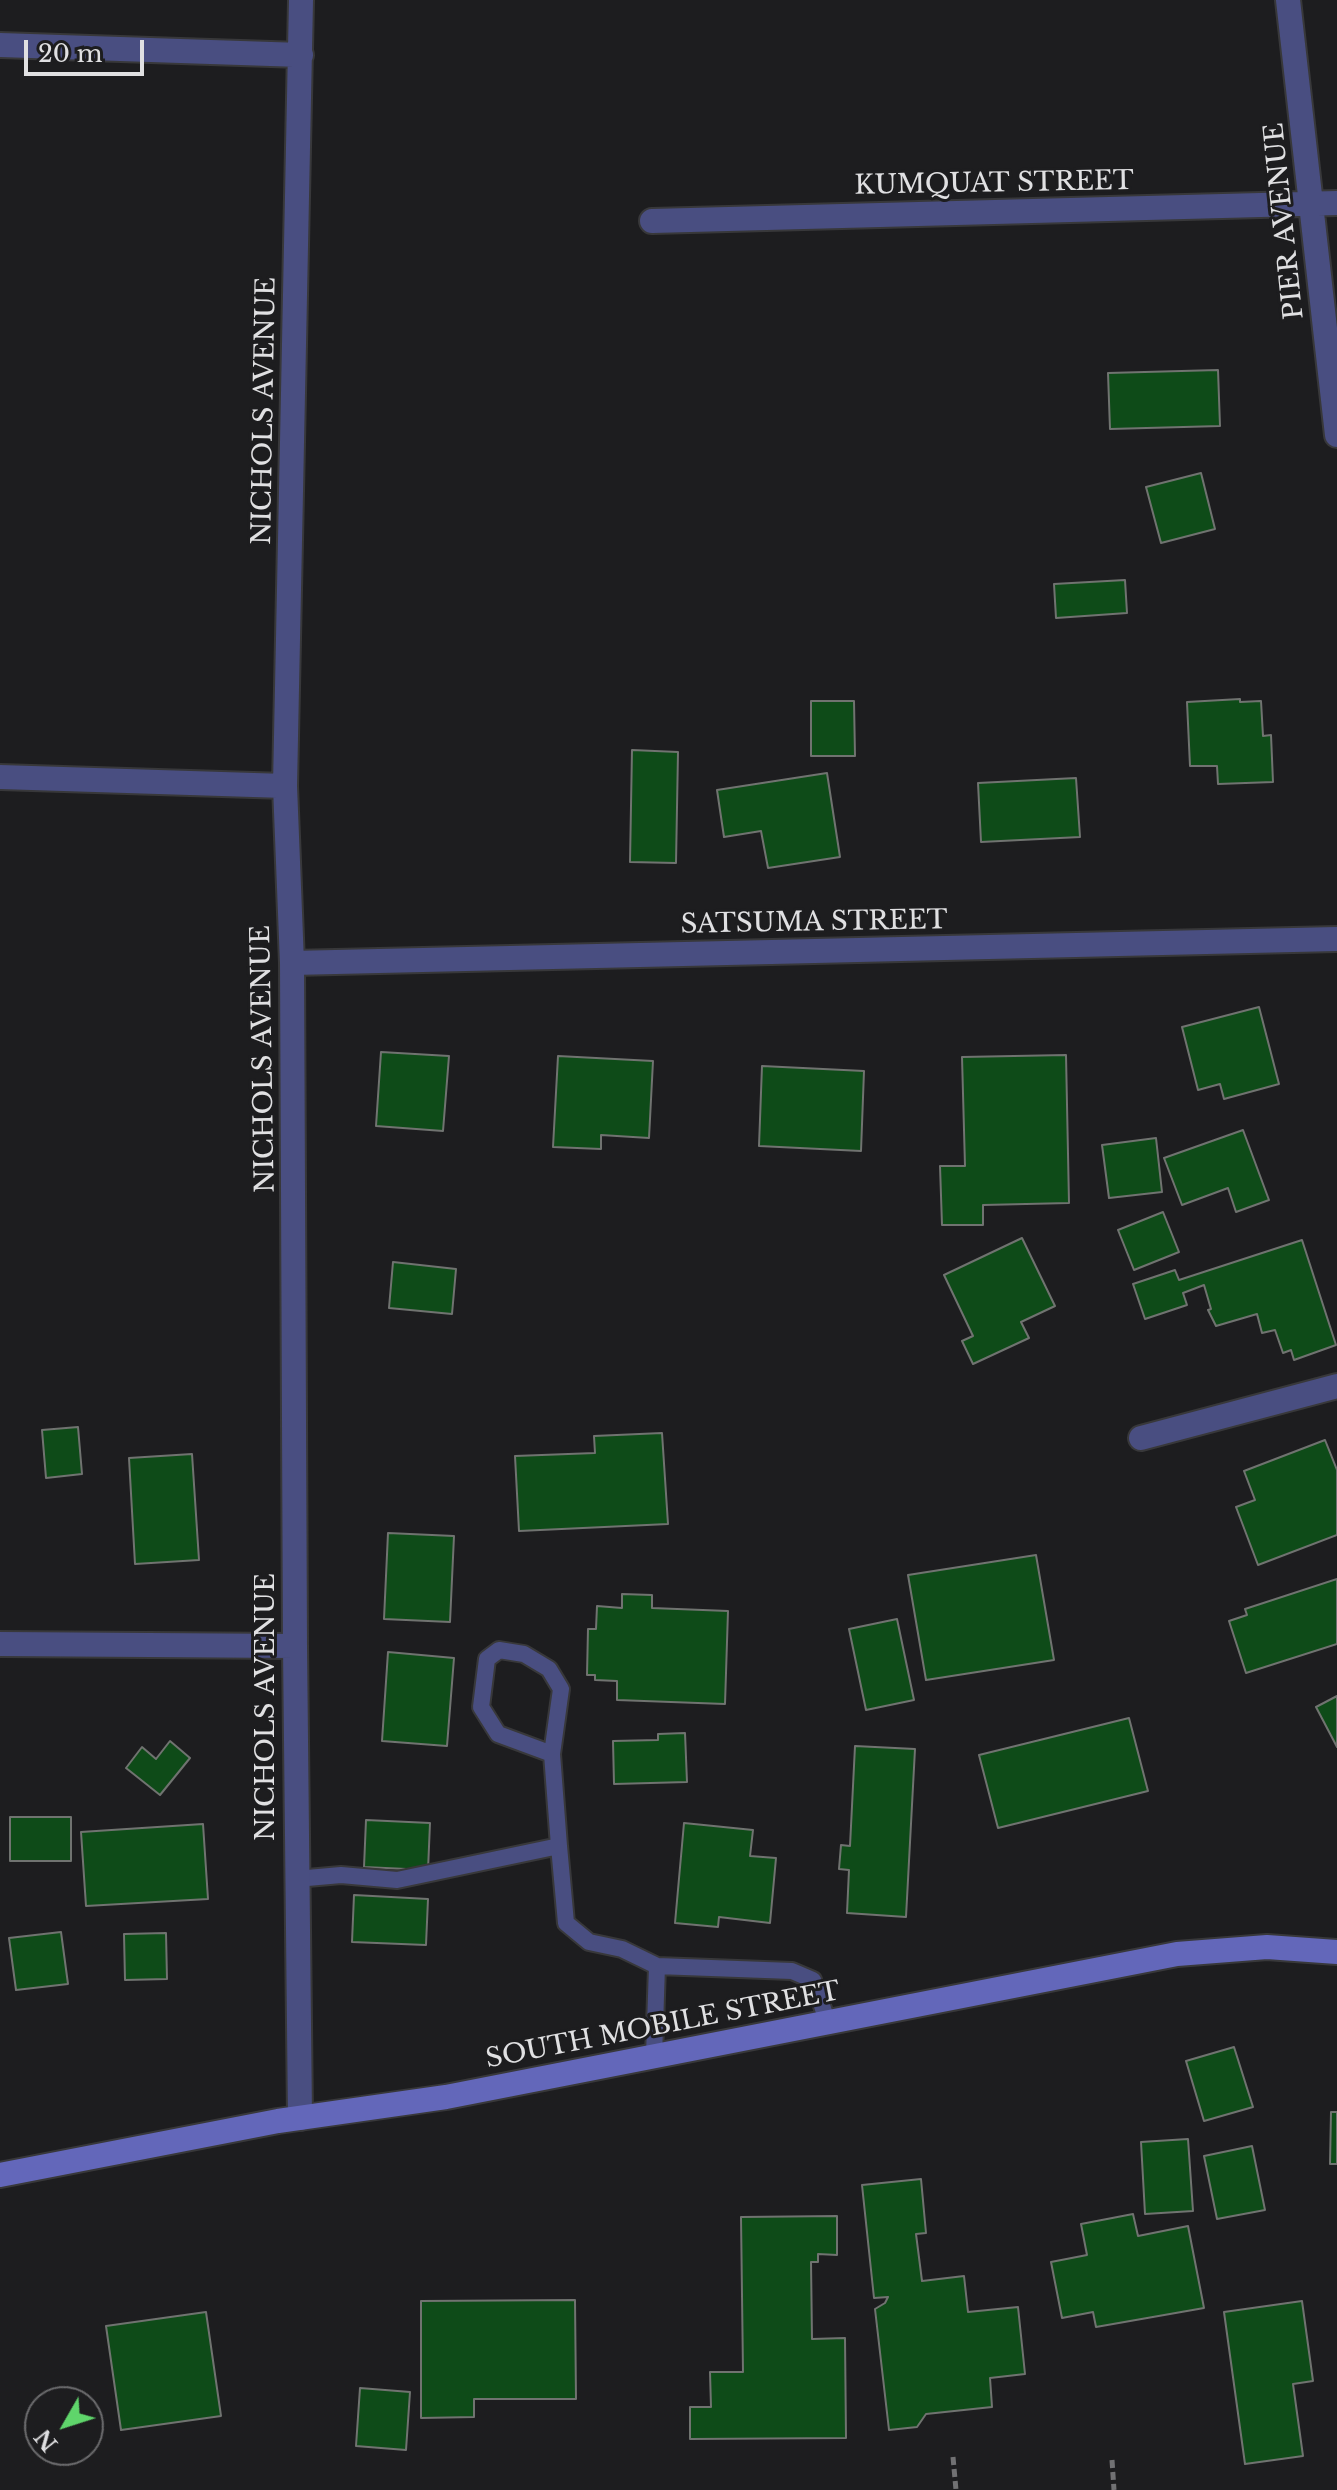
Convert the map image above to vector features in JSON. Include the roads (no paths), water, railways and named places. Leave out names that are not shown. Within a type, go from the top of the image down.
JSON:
[{"type":"main road","name":"SOUTH MOBILE STREET","points":[[0,2175],[300,2118],[446,2097],[1177,1954],[1267,1947],[1337,1952]]},
{"type":"street","name":"NICHOLS AVENUE","points":[[300,2118],[292,963],[285,786],[301,0]]},
{"type":"street","name":"PIER AVENUE","points":[[1288,0],[1337,435]]},
{"type":"street","points":[[0,45],[301,55]]},
{"type":"street","name":"KUMQUAT STREET","points":[[652,221],[1337,203]]},
{"type":"street","points":[[0,777],[285,786]]},
{"type":"street","name":"SATSUMA STREET","points":[[292,963],[1337,939]]},
{"type":"street","points":[[1141,1438],[1337,1386]]},
{"type":"street","points":[[0,1644],[295,1646]]},
{"type":"lane","points":[[552,1754],[498,1734],[481,1707],[487,1659],[499,1650],[524,1654],[549,1669],[561,1689],[552,1754],[566,1923],[589,1942],[622,1949],[657,1966],[792,1971],[813,1980],[828,2023]]},
{"type":"lane","points":[[296,1879],[341,1875],[397,1880],[559,1846]]},
{"type":"lane","points":[[654,2056],[657,1966]]}]
